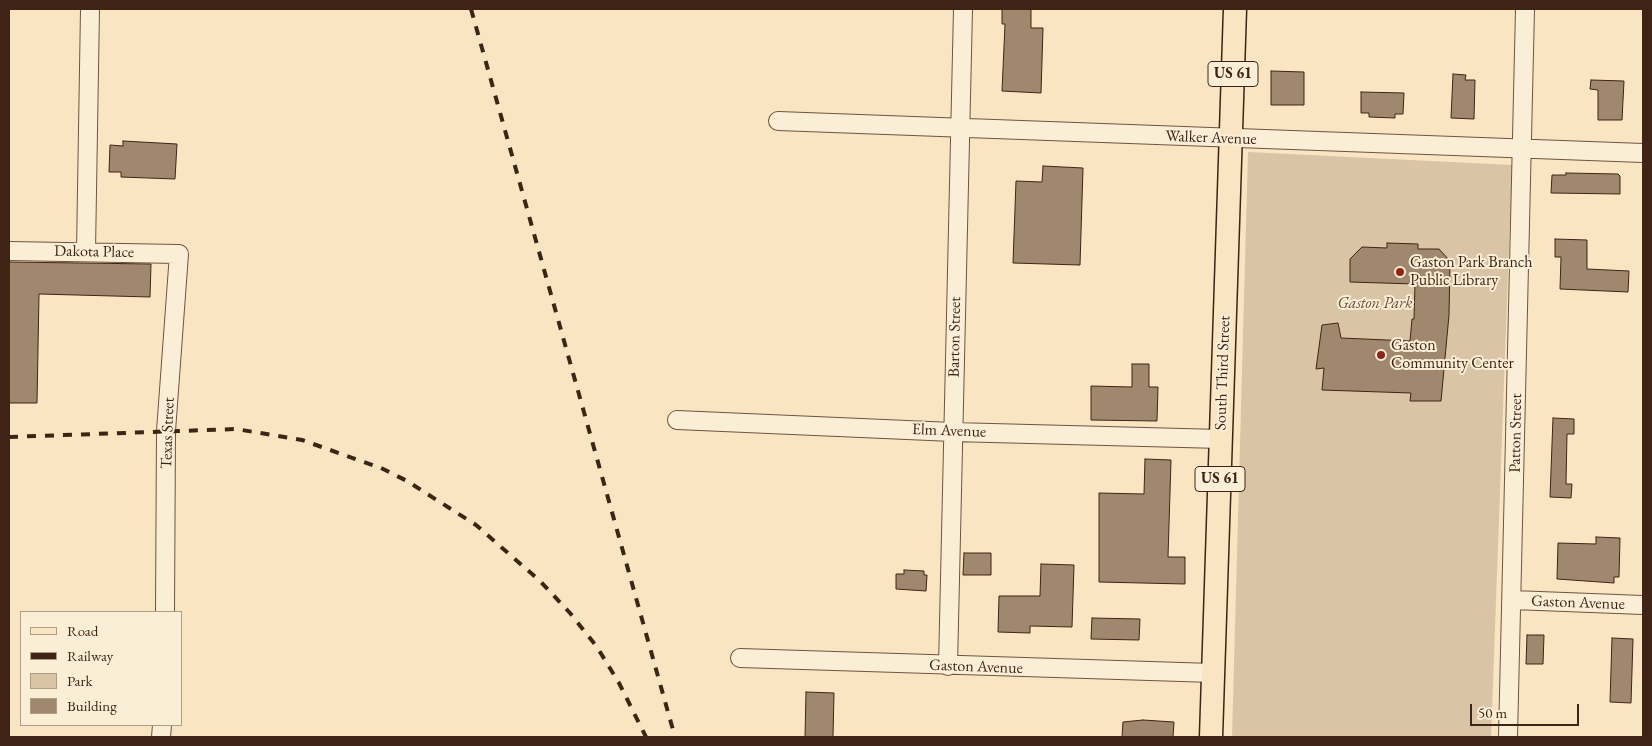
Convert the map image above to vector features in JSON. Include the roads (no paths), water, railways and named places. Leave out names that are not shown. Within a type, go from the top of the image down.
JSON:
[{"type":"main road","name":"South Third Street","points":[[1211,737],[1234,9]]},
{"type":"street","points":[[86,251],[90,9]]},
{"type":"street","name":"Barton Street","points":[[948,666],[963,9]]},
{"type":"street","name":"Patton Street","points":[[1508,737],[1513,600],[1521,149],[1526,9]]},
{"type":"street","name":"Walker Avenue","points":[[778,121],[1643,153]]},
{"type":"street","name":"Dakota Place","points":[[9,251],[179,254]]},
{"type":"street","name":"Texas Street","points":[[165,611],[166,431],[179,254]]},
{"type":"street","name":"Elm Avenue","points":[[677,420],[953,432],[1221,439]]},
{"type":"street","name":"Gaston Avenue","points":[[1513,600],[1643,605]]},
{"type":"street","name":"Gaston Avenue","points":[[740,658],[1213,673]]},
{"type":"railway","points":[[471,9],[675,737]]},
{"type":"railway","points":[[9,437],[236,429],[302,440],[381,468],[407,481],[476,525],[540,581],[570,613],[597,647],[619,683],[646,737]]},
{"type":"place","name":"Gaston Park Branch Public Library","points":[[1400,272]]},
{"type":"place","name":"Gaston Community Center","points":[[1381,355]]},
{"type":"park label","name":"Gaston Park","points":[[1375,304]]}]
